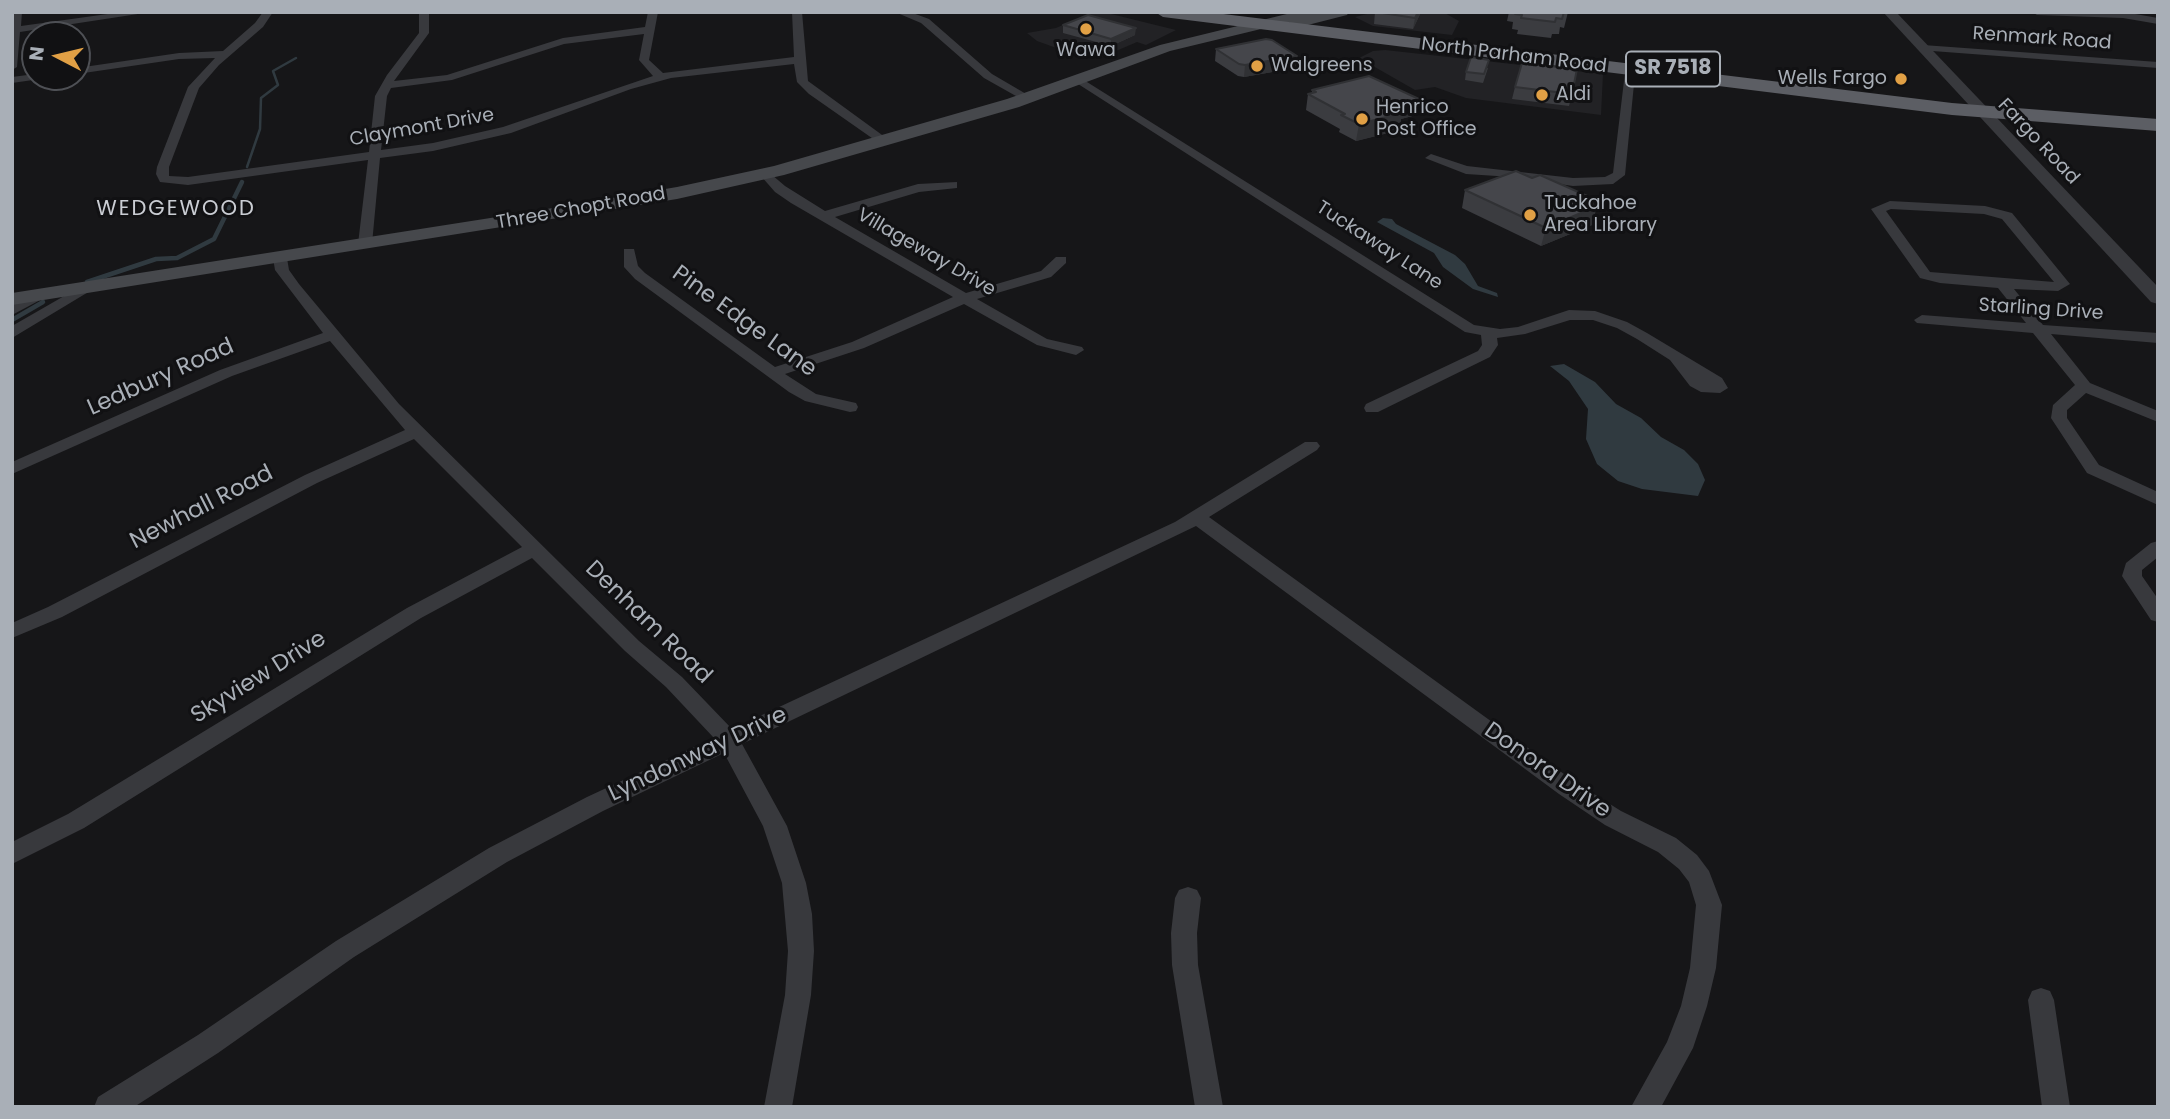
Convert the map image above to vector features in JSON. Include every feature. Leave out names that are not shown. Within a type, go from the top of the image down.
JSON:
[{"type":"highway","name":"North Parham Road","points":[[1203,12],[1344,36],[1978,108],[2158,125]]},
{"type":"highway","points":[[1352,12],[1343,20],[1355,28],[1431,40]]},
{"type":"highway","name":"North Parham Road","points":[[1169,13],[1431,40],[1631,67]]},
{"type":"highway","points":[[1169,13],[1210,26],[1209,33],[1187,43]]},
{"type":"highway","points":[[1213,44],[1273,37],[1344,36]]},
{"type":"highway","name":"North Parham Road","points":[[1978,108],[2158,118]]},
{"type":"main road","name":"Three Chopt Road","points":[[1137,60],[1213,44],[1314,12]]},
{"type":"main road","name":"Three Chopt Road","points":[[12,299],[677,193],[765,173],[1027,98],[1187,43],[1342,12]]},
{"type":"street","points":[[12,67],[17,12]]},
{"type":"street","points":[[14,30],[146,12]]},
{"type":"street","points":[[91,69],[179,56],[226,54],[259,25],[268,12]]},
{"type":"street","points":[[365,244],[380,103],[387,85],[424,33],[424,13],[439,12]]},
{"type":"street","points":[[653,12],[644,60],[649,68],[661,77]]},
{"type":"street","points":[[797,12],[800,75],[807,87],[883,140]]},
{"type":"street","points":[[900,12],[925,21],[988,76],[1027,98]]},
{"type":"street","name":"Fargo Road","points":[[1889,12],[2158,298]]},
{"type":"street","points":[[2037,12],[2123,15],[2158,21]]},
{"type":"street","points":[[387,85],[448,78],[582,38],[649,30]]},
{"type":"street","name":"Renmark Road","points":[[1923,48],[2158,65]]},
{"type":"street","name":"Claymont Drive","points":[[226,54],[200,78],[190,94],[163,167],[163,176],[170,180],[188,181],[374,156],[482,137],[661,77],[705,69],[799,60]]},
{"type":"street","points":[[1431,158],[1465,170],[1512,173],[1573,182],[1608,181],[1619,176],[1631,67]]},
{"type":"street","name":"Tuckaway Lane","points":[[1079,80],[1463,325],[1488,333],[1515,332],[1569,315],[1595,316],[1622,325],[1676,357]]},
{"type":"street","name":"Villageway Drive","points":[[765,173],[780,189],[964,298],[1042,342],[1076,350]]},
{"type":"street","points":[[823,216],[918,188],[952,185]]},
{"type":"street","points":[[2002,284],[2063,285],[2007,216],[1917,206],[1879,206],[1918,269],[1925,275],[1940,279],[2002,284],[2084,386],[2158,417]]},
{"type":"street","name":"Pine Edge Lane","points":[[629,252],[631,267],[639,276],[774,373],[811,398],[850,407]]},
{"type":"street","name":"Denham Road","points":[[280,258],[282,270],[294,288],[415,432],[632,646],[674,682],[729,740],[775,826],[794,883],[799,914],[802,951],[798,995],[778,1107]]},
{"type":"street","points":[[774,373],[858,345],[964,298],[1046,274],[1060,260]]},
{"type":"street","points":[[12,333],[85,288]]},
{"type":"street","points":[[12,311],[39,295]]},
{"type":"street","name":"Starling Drive","points":[[1922,320],[2158,338]]},
{"type":"street","points":[[1372,408],[1484,354],[1490,345],[1488,333]]},
{"type":"street","name":"Ledbury Road","points":[[12,469],[226,373],[331,335]]},
{"type":"street","points":[[2084,386],[2059,410],[2062,425],[2093,469],[2158,499]]},
{"type":"street","name":"Newhall Road","points":[[12,631],[55,612],[323,473],[415,432]]},
{"type":"street","name":"Lyndonway Drive","points":[[108,1107],[171,1069],[345,949],[441,888],[595,804],[1198,518],[1311,446]]},
{"type":"street","name":"Donora Drive","points":[[1198,518],[1567,788],[1613,818],[1667,845],[1688,862],[1700,878],[1709,905],[1703,968],[1694,1006],[1679,1048],[1645,1107]]},
{"type":"street","points":[[2158,547],[2133,568],[2132,576],[2158,615]]},
{"type":"street","name":"Skyview Drive","points":[[12,854],[76,821],[414,613],[533,549]]},
{"type":"street","points":[[1188,898],[1184,933],[1185,965],[1209,1107]]},
{"type":"street","points":[[2041,1000],[2058,1106]]},
{"type":"shaded area","points":[[1092,12],[1103,12],[1176,30],[1146,45],[1137,42],[1102,57],[1062,50],[1037,41],[1027,33],[1056,28]]},
{"type":"shaded area","points":[[1375,12],[1443,12],[1459,21],[1452,35],[1373,26],[1355,17]]},
{"type":"shaded area","points":[[1385,50],[1603,74],[1601,115],[1466,98],[1435,87],[1415,90],[1359,58],[1373,51]]},
{"type":"shaded area","points":[[1383,218],[1392,219],[1396,224],[1455,255],[1465,264],[1478,286],[1497,293],[1498,297],[1473,289],[1443,267],[1434,253],[1377,222]]},
{"type":"shaded area","points":[[1564,364],[1595,382],[1616,404],[1641,418],[1661,437],[1684,450],[1698,464],[1705,480],[1698,496],[1642,489],[1618,481],[1597,464],[1586,439],[1588,409],[1569,381],[1550,366]]},
{"type":"building","points":[[1376,12],[1418,12],[1415,18]]},
{"type":"building","points":[[1564,12],[1562,19],[1556,18],[1555,22],[1521,18],[1522,15],[1515,14]]},
{"type":"building","points":[[1088,15],[1136,28],[1111,39],[1063,25]]},
{"type":"building","points":[[1266,39],[1297,56],[1245,65],[1216,49]]},
{"type":"building","points":[[1471,57],[1489,60],[1484,74],[1466,72]]},
{"type":"building","points":[[1522,63],[1577,69],[1572,94],[1515,87]]},
{"type":"building","points":[[1369,76],[1419,99],[1389,106],[1402,113],[1359,124],[1308,94],[1316,92],[1312,90]]},
{"type":"building","points":[[1516,171],[1532,178],[1540,175],[1594,199],[1587,202],[1597,206],[1546,228],[1465,190]]},
{"type":"waterway","points":[[247,167],[260,129],[261,98],[278,85],[273,71],[296,58]]},
{"type":"waterway","points":[[87,282],[156,259],[177,258],[214,239],[242,182]]},
{"type":"waterway","points":[[12,320],[43,302]]},
{"type":"place","name":"Wawa","points":[[1086,29]]},
{"type":"place","name":"Walgreens","points":[[1257,66]]},
{"type":"place","name":"Wells Fargo","points":[[1901,79]]},
{"type":"place","name":"Aldi","points":[[1542,95]]},
{"type":"place","name":"Henrico Post Office","points":[[1362,119]]},
{"type":"place","name":"Tuckahoe Area Library","points":[[1530,215]]},
{"type":"district","name":"WEDGEWOOD","points":[[176,210]]}]
